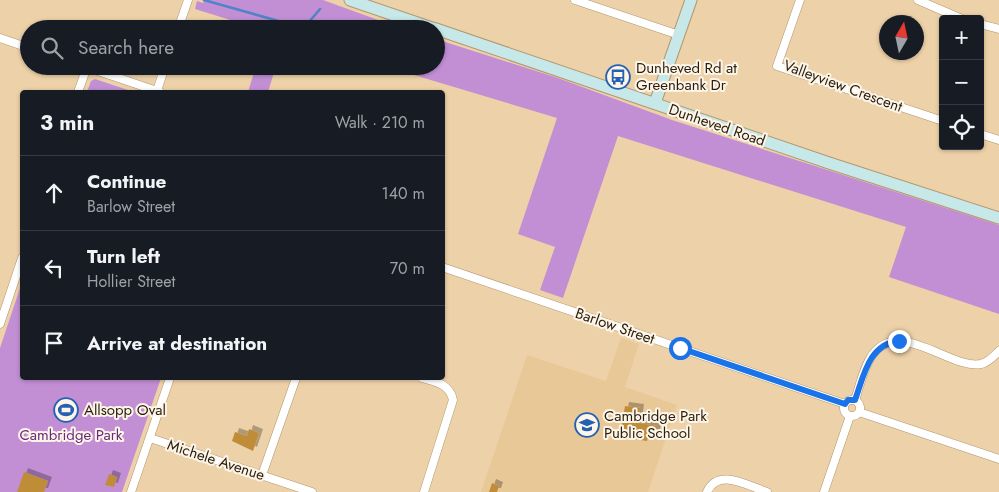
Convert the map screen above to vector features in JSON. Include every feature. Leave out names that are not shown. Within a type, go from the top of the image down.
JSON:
[{"type":"main road","name":"Dunheved Road","points":[[350,0],[409,20]]},
{"type":"main road","points":[[655,103],[691,0]]},
{"type":"main road","name":"Dunheved Road","points":[[445,32],[999,218]]},
{"type":"street","points":[[181,20],[188,0]]},
{"type":"street","points":[[575,0],[679,35]]},
{"type":"street","name":"Valleyview Crescent","points":[[800,0],[777,66],[939,120]]},
{"type":"street","points":[[918,0],[953,15]]},
{"type":"street","points":[[984,25],[999,29]]},
{"type":"street","points":[[0,38],[20,45]]},
{"type":"street","points":[[79,90],[83,75]]},
{"type":"street","points":[[108,75],[152,90]]},
{"type":"street","points":[[159,90],[163,75]]},
{"type":"street","points":[[984,135],[999,140]]},
{"type":"street","points":[[0,324],[20,264]]},
{"type":"street","name":"Barlow Street","points":[[445,268],[845,404]]},
{"type":"street","points":[[855,400],[872,356],[878,348],[889,343],[906,342],[975,364],[990,360],[999,351]]},
{"type":"street","points":[[131,492],[169,380]]},
{"type":"street","points":[[262,475],[295,380]]},
{"type":"street","points":[[424,492],[453,400],[450,390],[445,386],[428,380]]},
{"type":"street","points":[[850,416],[845,411],[845,404],[848,400],[855,400],[860,405],[859,412]]},
{"type":"street","points":[[824,492],[850,416],[859,412],[999,459]]},
{"type":"street","name":"Michele Avenue","points":[[150,438],[312,492]]},
{"type":"street","points":[[707,492],[712,482],[721,479],[767,492]]},
{"type":"shaded area","name":"Cambridge Park Public School","points":[[621,338],[639,344],[625,387],[677,405],[648,492],[481,492],[527,355],[606,381]]},
{"type":"green space","points":[[204,0],[323,0],[378,20],[230,20],[195,9],[197,1],[203,3]]},
{"type":"green space","points":[[445,42],[558,78],[672,120],[999,225],[999,314],[889,277],[906,227],[618,136],[563,298],[540,290],[555,247],[518,234],[557,118],[414,75],[445,75]]},
{"type":"green space","points":[[253,75],[273,75],[269,90],[249,90]]},
{"type":"green space","points":[[95,79],[128,90],[88,90],[91,81]]},
{"type":"green space","name":"Cambridge Park","points":[[20,288],[20,380],[160,380],[122,492],[0,492],[0,348]]},
{"type":"building","points":[[625,406],[640,408],[638,423],[657,426],[656,434],[649,433],[647,441],[628,438],[629,430],[621,429]]},
{"type":"building","points":[[249,429],[259,433],[253,451],[232,441],[235,432],[247,436]]},
{"type":"building","points":[[24,472],[48,481],[44,492],[17,492]]},
{"type":"building","points":[[109,474],[117,477],[114,487],[105,485]]},
{"type":"building","points":[[492,483],[499,486],[497,492],[489,492]]},
{"type":"waterway","points":[[204,0],[275,20]]},
{"type":"waterway","points":[[311,20],[320,9]]},
{"type":"place","name":"Dunheved Rd at Greenbank Dr","points":[[618,77]]},
{"type":"place","name":"Allsopp Oval","points":[[66,410]]},
{"type":"place","name":"Cambridge Park Public School","points":[[587,425]]},
{"type":"route","points":[[680,348],[845,404],[848,400],[855,400],[874,352],[882,346],[899,341]]}]
